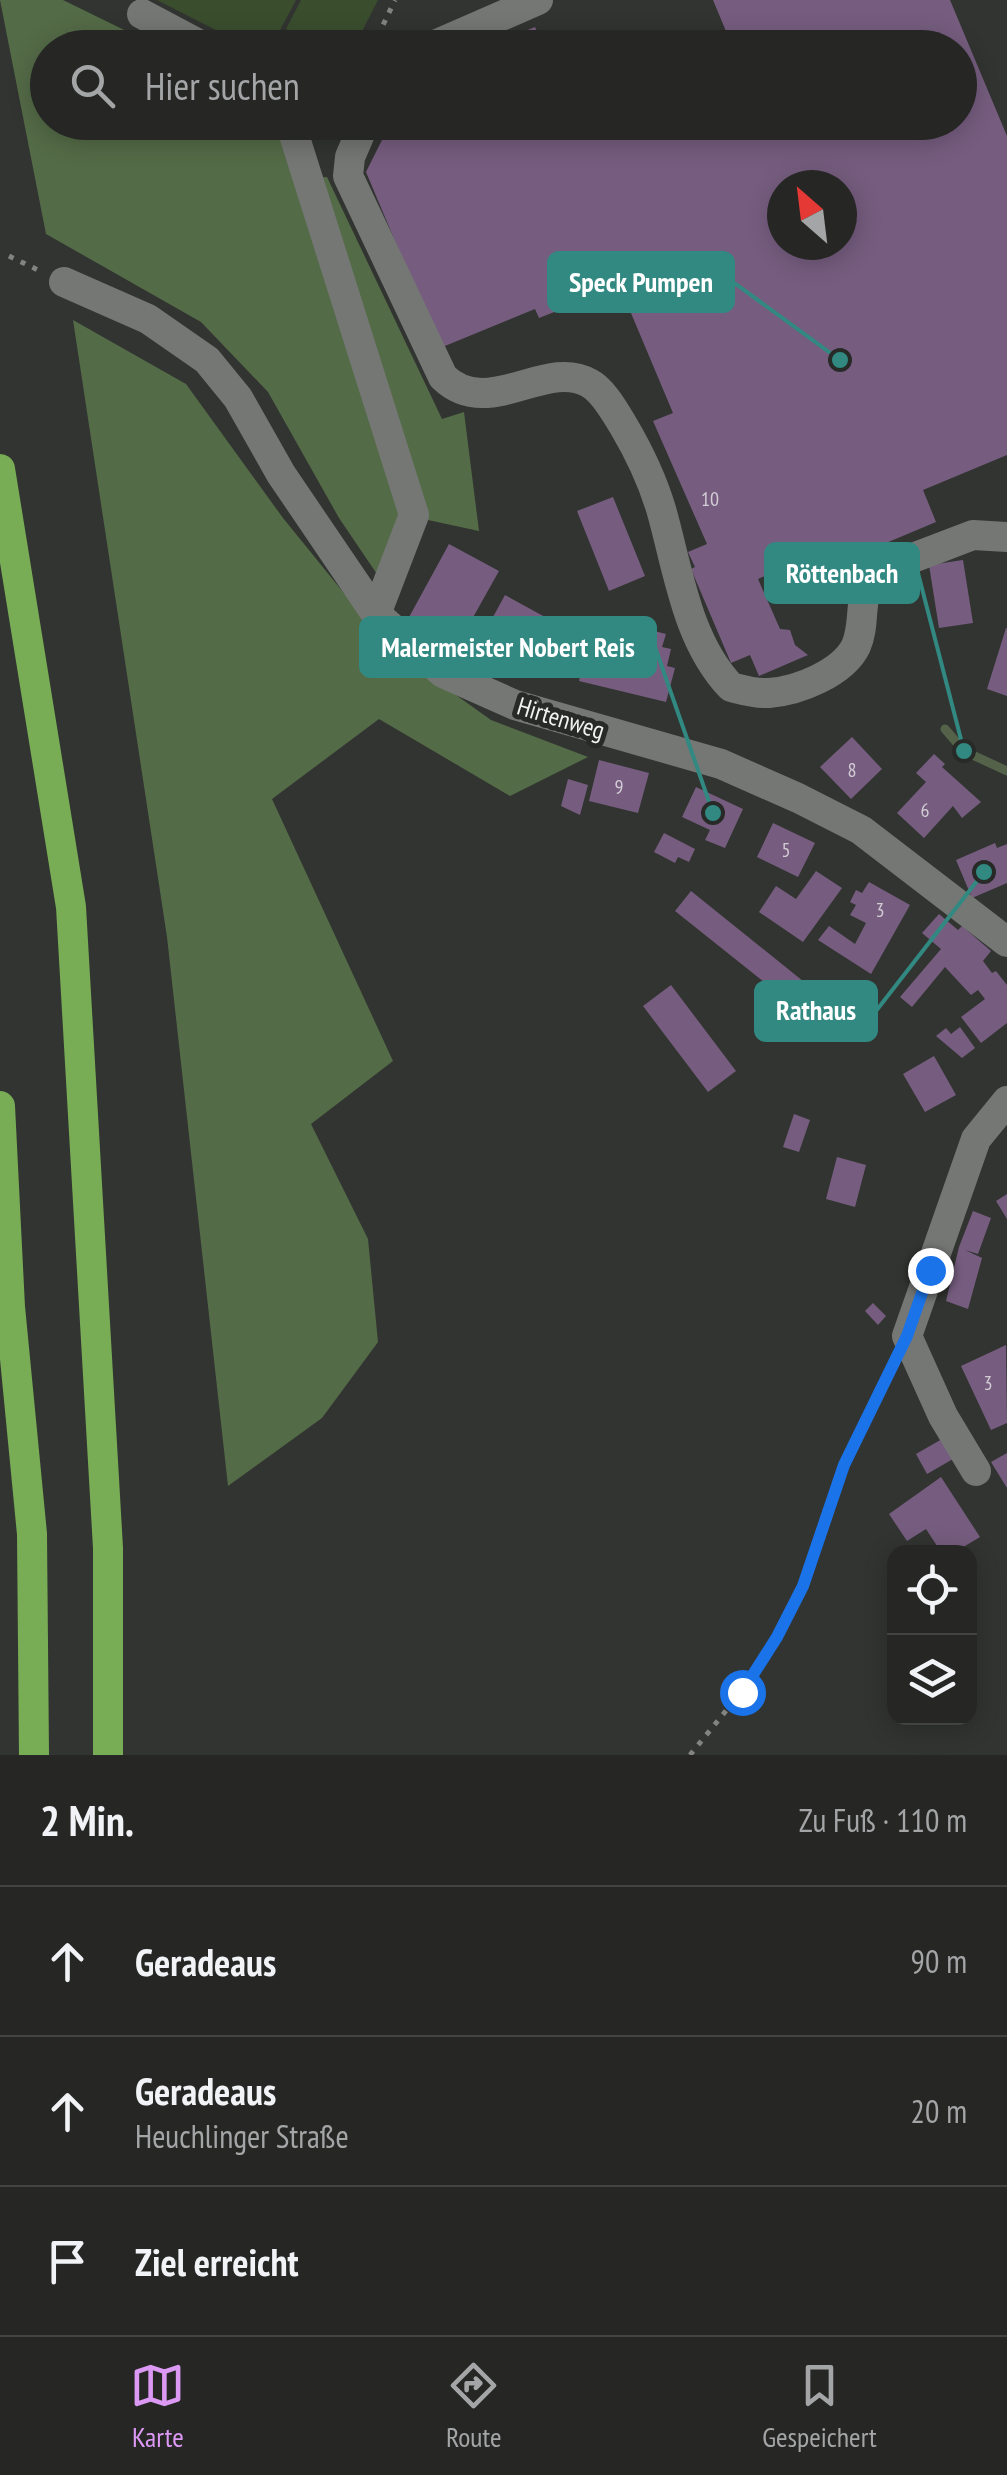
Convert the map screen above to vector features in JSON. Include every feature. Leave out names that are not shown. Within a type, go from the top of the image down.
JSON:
[{"type":"highway","points":[[0,468],[71,907],[108,1548],[108,1755]]},
{"type":"highway","points":[[0,1106],[10,1308],[32,1534],[34,1755]]},
{"type":"street","points":[[469,30],[538,0]]},
{"type":"street","points":[[142,14],[172,30]]},
{"type":"street","points":[[296,140],[414,514],[376,614]]},
{"type":"street","points":[[358,140],[350,157],[348,176],[443,376],[455,389],[475,394],[560,378],[590,383],[614,409],[638,451],[661,510],[686,605],[708,654],[731,687],[768,693],[791,689],[822,676],[843,662],[855,647],[866,583],[876,572],[973,536],[1007,536]]},
{"type":"street","name":"Hirtenweg","points":[[64,282],[148,319],[207,360],[238,398],[281,474],[376,614],[443,673],[496,697],[623,738],[721,764],[861,830],[1007,942]]},
{"type":"street","points":[[976,1470],[943,1416],[907,1336],[976,1140],[1007,1101]]},
{"type":"path","points":[[381,30],[395,0]]},
{"type":"path","points":[[690,1755],[742,1692],[777,1637],[803,1586],[844,1465],[907,1336]]},
{"type":"green space","points":[[0,0],[63,0],[124,30],[30,30],[30,140],[281,140],[298,179],[327,177],[442,419],[464,412],[479,531],[400,514],[381,580],[339,518],[268,392],[201,322],[46,234]]},
{"type":"green space","points":[[157,0],[296,0],[280,30],[216,30]]},
{"type":"green space","points":[[301,0],[378,0],[363,30],[286,29]]},
{"type":"green space","points":[[73,320],[186,384],[283,518],[386,645],[491,720],[588,757],[510,796],[379,719],[272,799],[393,1061],[311,1124],[368,1239],[378,1342],[322,1418],[228,1486],[167,937]]},
{"type":"building","points":[[713,0],[950,0],[963,30],[726,30]]},
{"type":"building","points":[[977,64],[1007,136],[1007,455],[923,490],[936,522],[774,590],[767,575],[758,579],[780,629],[790,630],[795,645],[808,655],[759,676],[750,655],[731,663],[691,569],[695,567],[688,552],[707,544],[653,421],[673,413],[615,275],[612,276],[616,287],[597,294],[593,284],[563,297],[567,307],[539,318],[535,309],[440,348],[366,172],[382,140],[977,140]]},
{"type":"building","points":[[613,497],[645,576],[609,591],[577,511]]},
{"type":"building","points":[[449,544],[499,571],[457,646],[408,619]]},
{"type":"building","points":[[963,560],[973,623],[939,628],[929,565]]},
{"type":"building","points":[[505,595],[567,629],[548,663],[487,628]]},
{"type":"building","points":[[1007,628],[1007,696],[987,689]]},
{"type":"building","points":[[654,631],[666,634],[662,647],[671,649],[667,666],[675,668],[666,702],[579,681],[587,645],[647,659]]},
{"type":"building","points":[[852,737],[882,769],[851,799],[820,767]]},
{"type":"building","points":[[934,754],[945,764],[942,767],[981,802],[962,818],[953,806],[924,838],[897,813],[926,782],[916,773]]},
{"type":"building","points":[[599,760],[649,773],[638,813],[589,801]]},
{"type":"building","points":[[568,779],[588,785],[580,815],[561,806]]},
{"type":"building","points":[[696,787],[743,809],[725,848],[705,840],[710,830],[682,817]]},
{"type":"building","points":[[773,823],[815,843],[798,877],[757,857]]},
{"type":"building","points":[[664,833],[695,849],[689,862],[678,857],[675,863],[654,852]]},
{"type":"building","points":[[995,843],[997,848],[1007,844],[1007,883],[972,898],[956,860]]},
{"type":"building","points":[[816,871],[842,888],[803,942],[759,912],[776,886],[796,899]]},
{"type":"building","points":[[869,882],[910,905],[871,974],[818,940],[829,926],[855,944],[866,923],[850,915],[856,905],[850,902],[856,890],[862,893]]},
{"type":"building","points":[[691,891],[824,998],[808,1017],[675,911]]},
{"type":"building","points":[[939,914],[958,930],[962,926],[991,951],[983,961],[1007,985],[1007,1023],[981,1043],[961,1017],[985,999],[978,990],[971,995],[945,967],[912,1007],[900,997],[941,949],[922,933]]},
{"type":"building","points":[[671,985],[736,1071],[708,1092],[643,1006]]},
{"type":"building","points":[[960,1027],[975,1048],[962,1058],[936,1036],[946,1028],[951,1034]]},
{"type":"building","points":[[934,1056],[956,1095],[925,1112],[903,1074]]},
{"type":"building","points":[[794,1114],[810,1120],[799,1152],[783,1147]]},
{"type":"building","points":[[837,1157],[866,1165],[855,1207],[826,1199]]},
{"type":"building","points":[[1007,1194],[1007,1219],[996,1201]]},
{"type":"building","points":[[973,1211],[991,1218],[978,1254],[965,1250],[982,1258],[968,1309],[946,1301],[959,1247]]},
{"type":"building","points":[[873,1303],[886,1316],[878,1325],[865,1311]]},
{"type":"building","points":[[1006,1345],[1007,1423],[991,1430],[961,1366]]},
{"type":"building","points":[[942,1439],[953,1459],[927,1474],[916,1454]]},
{"type":"building","points":[[1007,1453],[1007,1488],[991,1462]]},
{"type":"building","points":[[941,1477],[980,1537],[967,1545],[936,1545],[926,1529],[907,1541],[889,1514]]},
{"type":"waterway","points":[[945,729],[964,751],[1007,771]]},
{"type":"place","name":"Speck Pumpen","points":[[840,360]]},
{"type":"place","name":"Röttenbach","points":[[964,751]]},
{"type":"place","name":"Malermeister Nobert Reis","points":[[713,813]]},
{"type":"place","name":"Rathaus","points":[[984,872]]},
{"type":"route","points":[[742,1692],[803,1586],[844,1465],[907,1336],[930,1270]]}]
